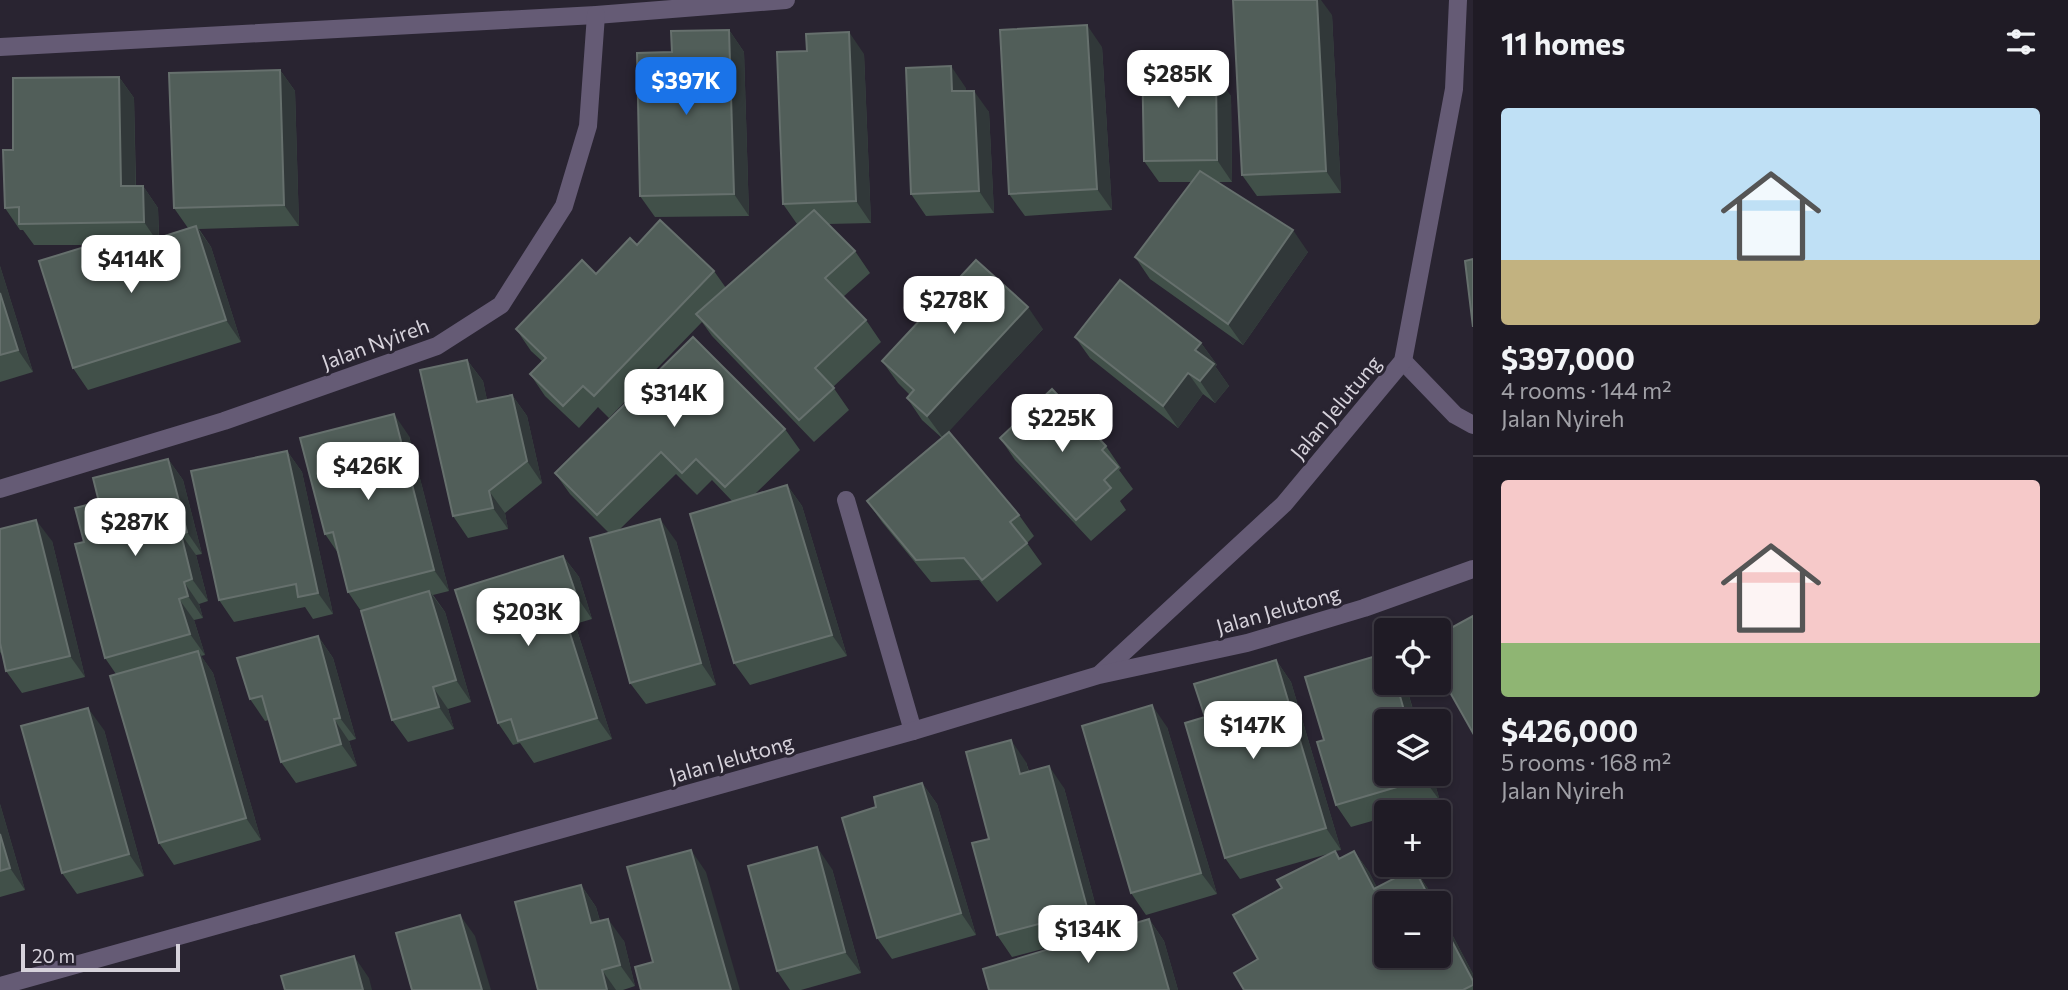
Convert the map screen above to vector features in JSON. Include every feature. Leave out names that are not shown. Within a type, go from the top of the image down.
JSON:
[{"type":"street","points":[[0,47],[596,15],[786,0]]},
{"type":"street","name":"Jalan Jelutung","points":[[1098,676],[1284,504],[1403,361],[1454,89],[1458,0]]},
{"type":"street","name":"Jalan Nyireh","points":[[0,489],[224,421],[437,346],[501,305],[564,206],[588,126],[596,15]]},
{"type":"street","points":[[1403,361],[1455,415],[1473,425]]},
{"type":"street","points":[[846,500],[913,731]]},
{"type":"street","name":"Jalan Jelutong","points":[[0,986],[913,731],[1098,676],[1247,643],[1364,608],[1473,569]]},
{"type":"building","points":[[1233,0],[1317,0],[1326,171],[1242,175]]},
{"type":"building","points":[[1087,25],[1097,189],[1009,194],[1000,30]]},
{"type":"building","points":[[729,30],[734,194],[640,196],[637,53],[672,52],[671,31]]},
{"type":"building","points":[[849,32],[856,201],[783,204],[777,52],[807,51],[806,34]]},
{"type":"building","points":[[1191,53],[1192,74],[1216,74],[1217,160],[1144,161],[1142,54]]},
{"type":"building","points":[[951,66],[952,91],[974,91],[979,191],[911,194],[906,68]]},
{"type":"building","points":[[280,70],[284,205],[174,208],[169,73]]},
{"type":"building","points":[[119,77],[121,186],[143,186],[144,222],[19,224],[19,207],[5,208],[3,150],[13,150],[13,78]]},
{"type":"building","points":[[1200,171],[1293,230],[1228,324],[1135,257]]},
{"type":"building","points":[[814,210],[855,251],[825,278],[866,320],[815,368],[834,388],[799,420],[696,314]]},
{"type":"building","points":[[660,220],[714,271],[594,396],[583,386],[563,406],[530,374],[546,358],[516,329],[582,260],[596,274],[630,238],[637,245]]},
{"type":"building","points":[[196,226],[226,320],[73,368],[39,261],[104,241],[108,254]]},
{"type":"building","points":[[1473,259],[1473,327],[1465,261]]},
{"type":"building","points":[[976,260],[1028,307],[927,416],[907,398],[914,390],[882,361]]},
{"type":"building","points":[[1120,280],[1201,343],[1195,350],[1214,364],[1200,381],[1188,373],[1163,406],[1075,337]]},
{"type":"building","points":[[0,293],[18,350],[0,355]]},
{"type":"building","points":[[693,337],[785,429],[725,487],[696,459],[682,473],[661,452],[597,515],[555,473]]},
{"type":"building","points":[[467,360],[477,402],[512,395],[527,461],[489,491],[493,508],[453,516],[420,370]]},
{"type":"building","points":[[1052,389],[1106,446],[1102,450],[1118,467],[1104,480],[1111,488],[1076,520],[1000,438]]},
{"type":"building","points":[[394,414],[434,570],[348,592],[333,532],[325,534],[300,438]]},
{"type":"building","points":[[949,432],[1019,515],[1010,522],[1027,543],[982,580],[964,558],[916,560],[867,501]]},
{"type":"building","points":[[287,451],[318,593],[298,597],[296,584],[219,600],[191,471]]},
{"type":"building","points":[[168,459],[187,532],[181,534],[192,579],[184,582],[188,596],[179,599],[190,634],[105,658],[75,544],[84,542],[75,508],[99,502],[93,478]]},
{"type":"building","points":[[787,485],[832,635],[734,663],[690,514]]},
{"type":"building","points":[[660,519],[701,663],[630,683],[590,538]]},
{"type":"building","points":[[36,520],[70,656],[6,671],[0,643],[0,529]]},
{"type":"building","points":[[563,556],[577,597],[560,602],[597,718],[518,741],[511,719],[498,723],[455,590]]},
{"type":"building","points":[[429,591],[456,680],[433,687],[439,707],[392,720],[361,611]]},
{"type":"building","points":[[1473,616],[1473,733],[1451,694],[1451,628]]},
{"type":"building","points":[[318,636],[340,718],[334,719],[341,744],[281,762],[262,696],[250,699],[237,658]]},
{"type":"building","points":[[198,651],[246,818],[159,843],[110,676]]},
{"type":"building","points":[[1374,657],[1374,695],[1400,695],[1404,709],[1374,709],[1374,786],[1400,786],[1336,805],[1317,742],[1324,740],[1305,677]]},
{"type":"building","points":[[1276,660],[1326,828],[1225,858],[1185,723],[1205,717],[1194,684]]},
{"type":"building","points":[[1152,705],[1201,873],[1131,893],[1082,726]]},
{"type":"building","points":[[88,708],[129,854],[62,873],[21,726]]},
{"type":"building","points":[[1011,740],[1020,774],[1049,766],[1088,911],[997,935],[972,843],[989,839],[966,752]]},
{"type":"building","points":[[922,783],[961,913],[877,938],[842,818],[876,807],[874,797]]},
{"type":"building","points":[[0,834],[10,868],[0,871]]},
{"type":"building","points":[[817,847],[845,952],[777,971],[748,866]]},
{"type":"building","points":[[691,850],[731,990],[641,990],[635,967],[653,962],[627,867]]},
{"type":"building","points":[[1335,851],[1339,859],[1354,851],[1374,889],[1397,877],[1419,877],[1426,891],[1374,891],[1374,968],[1451,968],[1451,940],[1473,985],[1463,990],[1244,990],[1234,973],[1258,959],[1233,915],[1282,888],[1277,880]]},
{"type":"building","points":[[581,885],[591,923],[608,919],[620,965],[602,970],[607,990],[538,990],[515,902]]},
{"type":"building","points":[[460,915],[482,990],[412,990],[396,933]]},
{"type":"building","points":[[1149,919],[1169,990],[989,990],[983,969]]},
{"type":"building","points":[[354,956],[363,990],[285,990],[281,976]]}]
